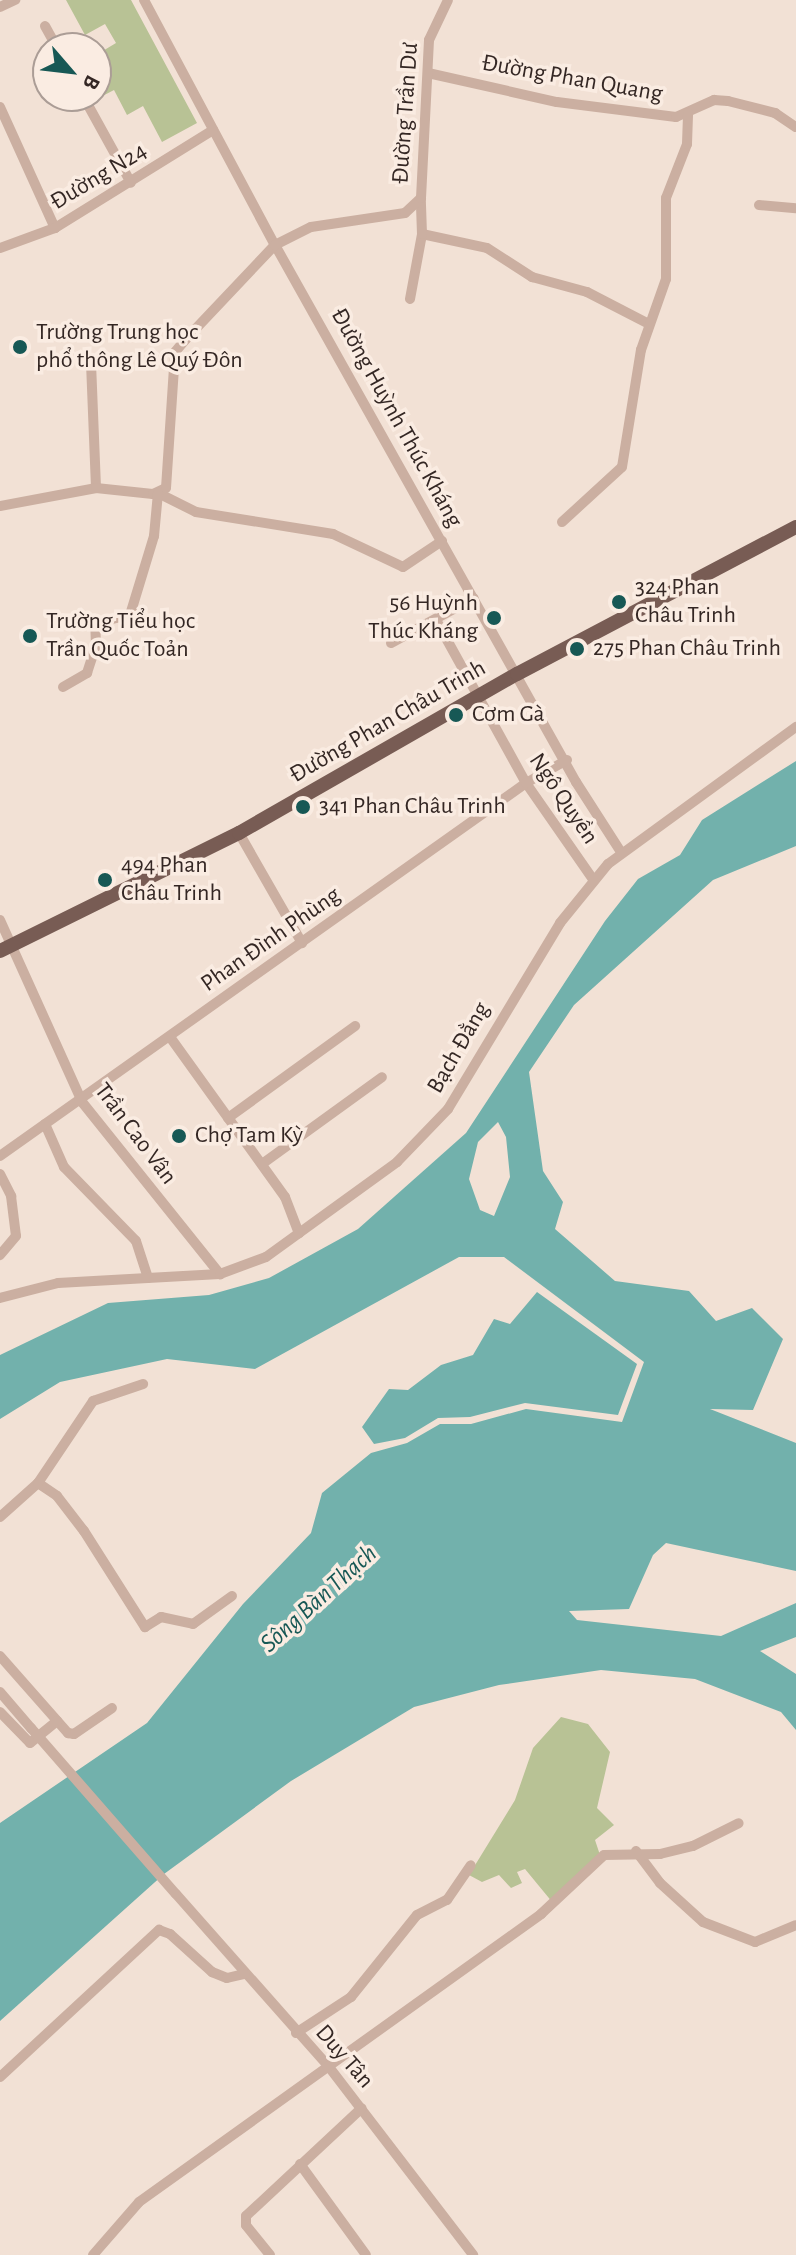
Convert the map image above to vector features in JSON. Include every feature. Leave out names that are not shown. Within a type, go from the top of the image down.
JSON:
[{"type":"main road","name":"Đường Phan Châu Trinh","points":[[4,948],[239,833],[517,674],[796,527]]},
{"type":"street","points":[[0,7],[15,0]]},
{"type":"street","name":"Đường Huỳnh Thúc Kháng","points":[[144,0],[275,245],[621,852]]},
{"type":"street","name":"Đường Trần Dư","points":[[63,687],[87,673],[96,646],[95,623],[130,615],[154,536],[158,493],[169,478],[175,352],[275,245],[311,227],[405,213],[421,198],[429,40],[448,0]]},
{"type":"street","points":[[45,26],[48,32]]},
{"type":"street","name":"Đường Phan Quang","points":[[428,73],[557,102],[676,117],[714,100],[728,101],[775,113],[796,127]]},
{"type":"street","points":[[0,107],[55,228]]},
{"type":"street","points":[[92,112],[131,183]]},
{"type":"street","points":[[562,522],[622,467],[649,324],[666,279],[666,198],[687,144],[688,113]]},
{"type":"street","name":"Đường N24","points":[[0,248],[55,228],[213,130]]},
{"type":"street","points":[[410,299],[422,234],[421,198]]},
{"type":"street","points":[[759,205],[796,208]]},
{"type":"street","points":[[422,234],[487,248],[532,277],[587,292],[649,324]]},
{"type":"street","points":[[91,363],[96,488]]},
{"type":"street","points":[[0,506],[96,488],[158,493],[196,512],[333,534],[403,567],[442,541]]},
{"type":"street","points":[[391,643],[474,598]]},
{"type":"street","name":"Ngô Quyền","points":[[436,620],[526,783],[594,881]]},
{"type":"street","name":"Bạch Đằng","points":[[0,1298],[58,1283],[220,1274],[266,1257],[397,1162],[448,1109],[498,1020],[594,881],[621,852],[796,727]]},
{"type":"street","name":"Phan Đình Phùng","points":[[0,1156],[82,1102],[526,783],[567,760]]},
{"type":"street","points":[[239,833],[302,943]]},
{"type":"street","name":"Trần Cao Vân","points":[[0,920],[4,948],[82,1102],[220,1274]]},
{"type":"street","points":[[228,1118],[355,1026]]},
{"type":"street","points":[[170,1037],[285,1197],[299,1233]]},
{"type":"street","points":[[262,1164],[382,1077]]},
{"type":"street","points":[[45,1124],[64,1167],[136,1241],[148,1278]]},
{"type":"street","points":[[0,1174],[11,1196],[16,1236],[0,1255]]},
{"type":"street","points":[[0,1517],[38,1483],[93,1401],[143,1384]]},
{"type":"street","points":[[38,1483],[57,1496],[84,1531],[145,1627],[161,1617],[193,1624],[232,1596]]},
{"type":"street","points":[[0,1656],[57,1721],[74,1734],[112,1708]]},
{"type":"street","name":"Duy Tân","points":[[0,1692],[329,2067],[473,2255]]},
{"type":"street","points":[[0,1712],[30,1743],[57,1721]]},
{"type":"street","points":[[93,2255],[139,2202],[541,1914],[604,1855],[636,1851],[660,1854],[693,1846],[739,1823]]},
{"type":"street","points":[[636,1851],[660,1883],[703,1922],[755,1942],[796,1925]]},
{"type":"street","points":[[296,2033],[351,1997],[417,1915],[447,1900],[471,1865]]},
{"type":"street","points":[[0,2077],[159,1930],[170,1934],[212,1972],[227,1978],[245,1974]]},
{"type":"street","points":[[270,2255],[246,2225],[246,2216],[362,2108]]},
{"type":"street","points":[[300,2164],[366,2255]]},
{"type":"green space","points":[[66,0],[131,0],[197,123],[162,142],[143,106],[127,115],[112,91],[112,45],[116,43],[112,32],[105,24],[90,32],[83,32]]},
{"type":"green space","points":[[561,1717],[588,1724],[610,1752],[597,1808],[614,1825],[595,1840],[600,1855],[553,1903],[525,1869],[517,1872],[522,1883],[511,1888],[499,1875],[482,1882],[469,1875],[515,1800],[533,1748]]},
{"type":"water","name":"Sông Bàn Thạch","points":[[796,761],[796,846],[713,880],[574,1005],[529,1072],[543,1171],[563,1202],[555,1229],[615,1281],[689,1291],[716,1321],[752,1308],[783,1339],[753,1410],[710,1409],[796,1443],[796,1571],[666,1543],[653,1555],[629,1609],[569,1611],[577,1620],[721,1636],[796,1603],[796,1637],[760,1651],[796,1674],[796,1730],[781,1712],[695,1679],[601,1670],[499,1685],[414,1707],[291,1781],[164,1874],[0,2021],[0,1823],[147,1723],[243,1604],[311,1533],[322,1493],[371,1453],[407,1443],[440,1424],[471,1424],[526,1409],[622,1422],[644,1362],[504,1257],[459,1257],[255,1369],[167,1359],[60,1382],[0,1419],[0,1355],[108,1303],[209,1295],[269,1278],[358,1229],[466,1133],[605,921],[638,879],[680,855],[702,820]],"holes":[[[498,1122],[506,1137],[510,1177],[494,1216],[480,1210],[469,1179],[478,1142]]]},
{"type":"water","points":[[537,1292],[637,1364],[618,1415],[525,1403],[470,1417],[438,1418],[405,1438],[374,1444],[362,1427],[389,1389],[408,1390],[441,1365],[473,1355],[494,1319],[510,1324]]},
{"type":"place","name":"Trường Trung học phổ thông Lê Quý Đôn","points":[[20,347]]},
{"type":"place","name":"324 Phan Châu Trinh","points":[[619,602]]},
{"type":"place","name":"56 Huỳnh Thúc Kháng","points":[[494,618]]},
{"type":"place","name":"Trường Tiểu học Trần Quốc Toản","points":[[30,636]]},
{"type":"place","name":"275 Phan Châu Trinh","points":[[577,649]]},
{"type":"place","name":"Cơm Gà","points":[[456,715]]},
{"type":"place","name":"341 Phan Châu Trinh","points":[[303,807]]},
{"type":"place","name":"494 Phan Châu Trinh","points":[[105,880]]},
{"type":"place","name":"Chợ Tam Kỳ","points":[[179,1136]]}]
